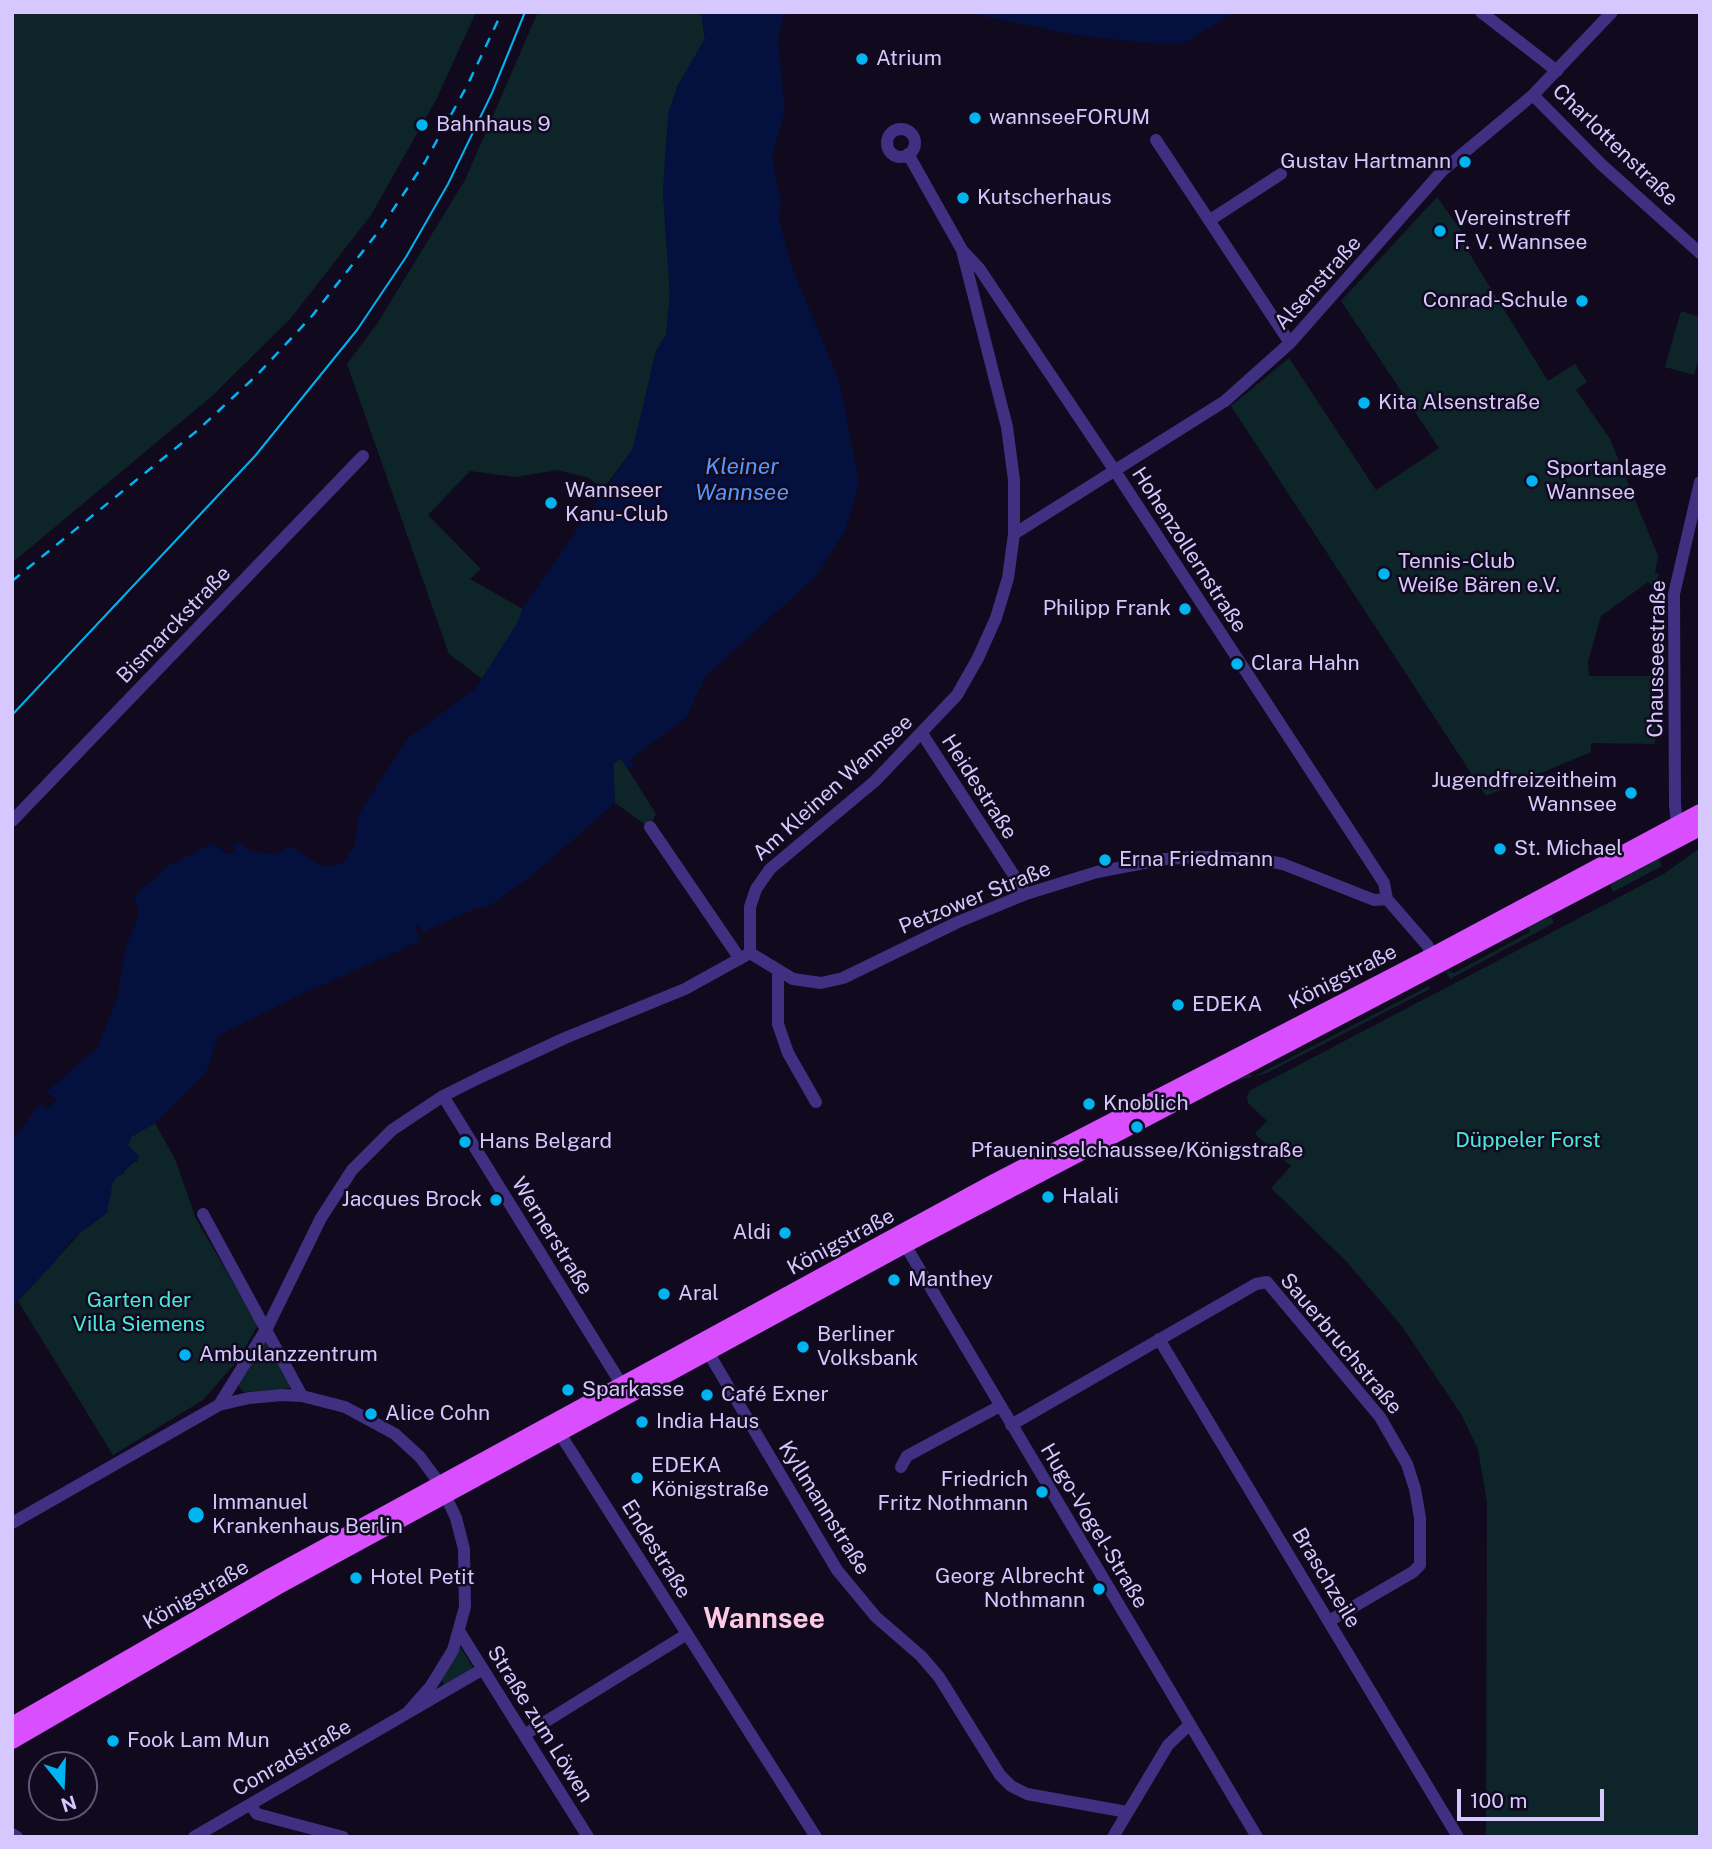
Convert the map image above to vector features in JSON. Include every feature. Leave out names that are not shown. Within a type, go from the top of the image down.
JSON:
[{"type":"main road","name":"Königstraße","points":[[12,1741],[443,1490],[902,1240],[1079,1151],[1678,832],[1700,812]]},
{"type":"main road","name":"Königstraße","points":[[1678,832],[1700,828]]},
{"type":"main road","name":"Königstraße","points":[[12,1726],[265,1580],[443,1490]]},
{"type":"street","points":[[1481,12],[1557,71]]},
{"type":"street","name":"Alsenstraße","points":[[1014,534],[1226,401],[1290,343],[1443,171],[1534,95],[1612,12]]},
{"type":"street","name":"Charlottenstraße","points":[[1534,95],[1602,165],[1700,253]]},
{"type":"street","points":[[1156,141],[1290,343]]},
{"type":"street","name":"Hohenzollernstraße","points":[[908,154],[962,250],[979,268],[1115,471],[1384,883],[1387,899],[1436,961]]},
{"type":"street","points":[[1210,220],[1281,174]]},
{"type":"street","name":"Am Kleinen Wannsee","points":[[745,956],[750,907],[756,889],[770,869],[875,781],[923,735],[957,695],[978,658],[1008,578],[1014,534],[1014,480],[1007,427],[962,250]]},
{"type":"street","name":"Bismarckstraße","points":[[12,821],[363,456]]},
{"type":"street","name":"Chausseestraße","points":[[1678,832],[1674,594],[1700,482]]},
{"type":"street","name":"Heidestraße","points":[[923,735],[1026,894]]},
{"type":"street","points":[[12,1523],[219,1405],[267,1328],[321,1218],[352,1170],[392,1130],[443,1096],[565,1038],[675,993],[745,956],[650,827]]},
{"type":"street","name":"Petzower Straße","points":[[745,956],[778,973],[806,983],[843,978],[958,922],[1026,894],[1132,865],[1210,857],[1283,864],[1374,900],[1387,899]]},
{"type":"street","points":[[778,973],[778,1024],[788,1053],[816,1102]]},
{"type":"street","name":"Wernerstraße","points":[[443,1096],[625,1390]]},
{"type":"street","points":[[203,1214],[302,1396]]},
{"type":"street","name":"Hugo-Vogel-Straße","points":[[902,1240],[1257,1837]]},
{"type":"street","name":"Sauerbruchstraße","points":[[1011,1425],[1256,1284],[1267,1282],[1341,1368],[1396,1441],[1415,1489],[1420,1518],[1420,1565],[1413,1572],[1329,1621]]},
{"type":"street","name":"Braschzeile","points":[[1159,1339],[1458,1837]]},
{"type":"street","name":"Kyllmannstraße","points":[[705,1347],[837,1570],[876,1616],[921,1656],[939,1678],[1000,1775],[1027,1794],[1127,1812]]},
{"type":"street","name":"Conradstraße","points":[[219,1405],[249,1398],[302,1396],[345,1407],[382,1425],[414,1451],[443,1490],[464,1549],[467,1582],[459,1631],[441,1670],[408,1712]]},
{"type":"street","points":[[901,1467],[907,1456],[1000,1406]]},
{"type":"street","name":"Endestraße","points":[[556,1428],[816,1837]]},
{"type":"street","name":"Straße zum Löwen","points":[[459,1631],[588,1837]]},
{"type":"street","points":[[524,1735],[687,1634]]},
{"type":"street","name":"Conradstraße","points":[[194,1837],[483,1669]]},
{"type":"street","points":[[1113,1837],[1168,1745],[1190,1724]]},
{"type":"street","points":[[251,1806],[257,1814],[343,1837]]},
{"type":"green space","points":[[12,12],[476,12],[437,98],[371,215],[291,318],[212,396],[12,563]]},
{"type":"green space","points":[[538,12],[701,12],[705,39],[677,87],[663,191],[670,295],[666,335],[656,351],[633,449],[603,489],[589,478],[558,470],[515,477],[470,471],[428,515],[481,569],[470,579],[556,628],[501,693],[449,654],[347,364],[377,324],[465,180]]},
{"type":"green space","name":"Sportanlage Wannsee","points":[[1437,197],[1468,241],[1469,253],[1548,381],[1575,364],[1587,382],[1576,390],[1610,439],[1658,556],[1655,573],[1659,574],[1654,589],[1648,582],[1601,616],[1588,662],[1589,676],[1655,676],[1655,744],[1591,743],[1591,752],[1486,796],[1231,406],[1289,358],[1376,490],[1439,448],[1341,301]]},
{"type":"green space","points":[[1681,311],[1700,317],[1700,355],[1694,375],[1665,367]]},
{"type":"green space","points":[[621,758],[656,814],[649,827],[615,803],[613,764]]},
{"type":"green space","name":"Düppeler Forst","points":[[1700,848],[1700,1837],[1486,1837],[1487,1502],[1478,1449],[1461,1414],[1401,1325],[1346,1261],[1271,1188],[1291,1166],[1255,1134],[1267,1121],[1248,1103],[1247,1097],[1249,1091],[1665,873]]},
{"type":"green space","points":[[1658,858],[1662,866],[1613,892],[1610,885],[1614,881]]},
{"type":"green space","points":[[1551,917],[1554,923],[1450,979],[1445,970],[1454,973],[1530,932],[1527,925]]},
{"type":"green space","points":[[1429,986],[1430,989],[1267,1073],[1255,1076]]},
{"type":"green space","points":[[1247,1072],[1253,1077],[1232,1082]]},
{"type":"green space","name":"Garten der Villa Siemens","points":[[155,1123],[175,1159],[196,1219],[258,1325],[238,1360],[203,1400],[113,1455],[18,1301],[84,1229],[116,1177],[123,1174],[129,1164],[138,1161],[128,1145],[131,1137]]},
{"type":"green space","points":[[268,1341],[292,1388],[243,1392],[238,1385],[263,1343]]},
{"type":"green space","points":[[461,1648],[474,1669],[444,1685],[442,1679]]},
{"type":"water","name":"Kleiner Wannsee","points":[[701,12],[789,12],[783,18],[778,42],[785,111],[772,157],[781,203],[779,219],[791,265],[840,383],[859,483],[845,531],[817,575],[705,677],[686,718],[630,759],[635,765],[628,769],[620,758],[613,764],[615,803],[535,873],[487,908],[477,908],[423,932],[419,925],[415,927],[421,941],[302,994],[218,1036],[206,1073],[155,1123],[131,1137],[128,1145],[140,1157],[113,1181],[107,1213],[71,1240],[54,1263],[12,1307],[12,1141],[39,1104],[47,1108],[57,1100],[46,1092],[97,1048],[117,999],[126,946],[140,912],[134,899],[141,889],[163,872],[162,869],[214,843],[228,855],[235,851],[232,846],[238,841],[248,850],[274,854],[291,846],[322,867],[342,864],[354,847],[359,814],[408,738],[476,688],[519,620],[522,609],[633,449],[656,351],[666,335],[670,295],[663,191],[668,114],[677,87],[705,39]]},
{"type":"water","points":[[963,12],[1235,12],[1184,43],[1148,43],[1076,35]]},
{"type":"tram line","points":[[12,715],[255,456],[357,330],[406,257],[448,184],[492,93],[525,12]]},
{"type":"railway","points":[[12,581],[198,430],[257,375],[312,316],[378,232],[425,162],[468,84],[502,12]]},
{"type":"place","name":"Atrium","points":[[862,59]]},
{"type":"place","name":"wannseeFORUM","points":[[975,118]]},
{"type":"place","name":"Bahnhaus 9","points":[[422,125]]},
{"type":"place","name":"Gustav Hartmann","points":[[1465,162]]},
{"type":"place","name":"Kutscherhaus","points":[[963,198]]},
{"type":"place","name":"Vereinstreff F. V. Wannsee","points":[[1440,231]]},
{"type":"place","name":"Conrad-Schule","points":[[1582,301]]},
{"type":"place","name":"Kita Alsenstraße","points":[[1364,403]]},
{"type":"place","name":"Sportanlage Wannsee","points":[[1532,481]]},
{"type":"place","name":"Wannseer Kanu-Club","points":[[551,503]]},
{"type":"place","name":"Tennis-Club Weiße Bären e.V.","points":[[1384,574]]},
{"type":"place","name":"Philipp Frank","points":[[1185,609]]},
{"type":"place","name":"Clara Hahn","points":[[1237,664]]},
{"type":"place","name":"Jugendfreizeitheim Wannsee","points":[[1631,793]]},
{"type":"place","name":"St. Michael","points":[[1500,849]]},
{"type":"place","name":"Erna Friedmann","points":[[1105,860]]},
{"type":"place","name":"EDEKA","points":[[1178,1005]]},
{"type":"place","name":"Knoblich","points":[[1089,1104]]},
{"type":"place","name":"Pfaueninselchaussee/Königstraße","points":[[1137,1127]]},
{"type":"place","name":"Hans Belgard","points":[[465,1142]]},
{"type":"place","name":"Halali","points":[[1048,1197]]},
{"type":"place","name":"Jacques Brock","points":[[496,1200]]},
{"type":"place","name":"Aldi","points":[[785,1233]]},
{"type":"place","name":"Manthey","points":[[894,1280]]},
{"type":"place","name":"Aral","points":[[664,1294]]},
{"type":"place","name":"Berliner Volksbank","points":[[803,1347]]},
{"type":"place","name":"Ambulanzzentrum","points":[[185,1355]]},
{"type":"place","name":"Sparkasse","points":[[568,1390]]},
{"type":"place","name":"Café Exner","points":[[707,1395]]},
{"type":"place","name":"Alice Cohn","points":[[371,1414]]},
{"type":"place","name":"India Haus","points":[[642,1422]]},
{"type":"place","name":"EDEKA Königstraße","points":[[637,1478]]},
{"type":"place","name":"Friedrich Fritz Nothmann","points":[[1042,1492]]},
{"type":"place","name":"Immanuel Krankenhaus Berlin","points":[[196,1515]]},
{"type":"place","name":"Hotel Petit","points":[[356,1578]]},
{"type":"place","name":"Georg Albrecht Nothmann","points":[[1099,1589]]},
{"type":"place","name":"Fook Lam Mun","points":[[113,1741]]},
{"type":"district","name":"Wannsee","points":[[764,1619]]}]
